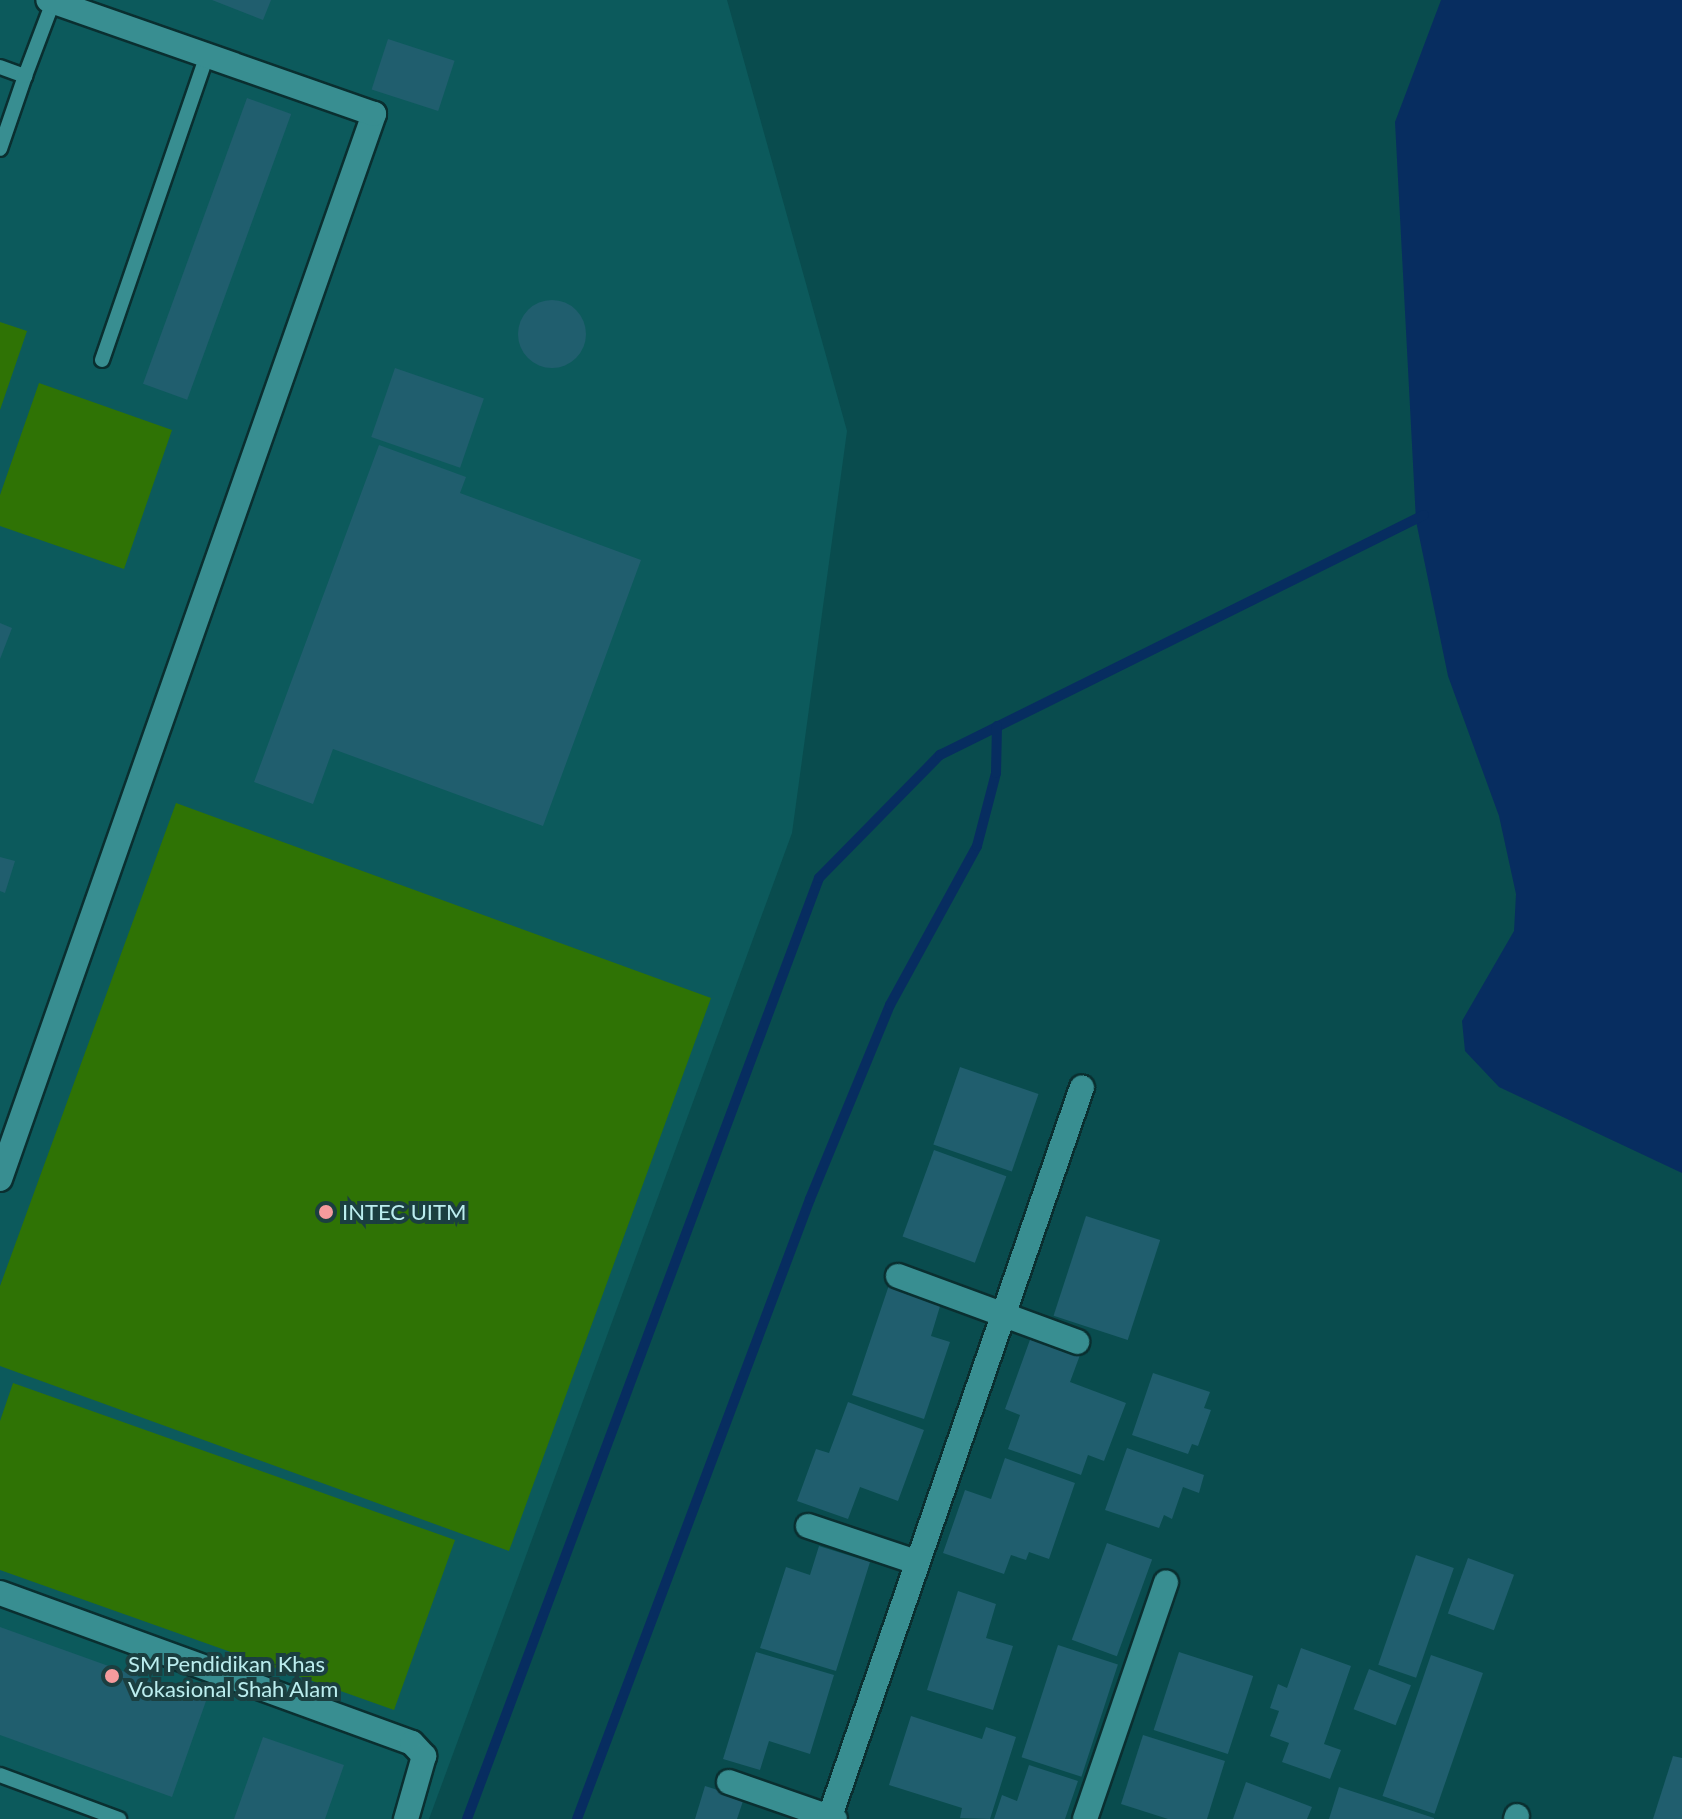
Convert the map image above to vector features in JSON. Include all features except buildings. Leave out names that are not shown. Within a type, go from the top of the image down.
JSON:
[{"type":"street","points":[[0,1179],[374,114],[51,1]]},
{"type":"street","points":[[729,1782],[831,1818],[916,1562],[1082,1087]]},
{"type":"street","points":[[898,1276],[1077,1342]]},
{"type":"street","points":[[808,1526],[916,1562]]},
{"type":"street","points":[[1085,1819],[1166,1583]]},
{"type":"street","points":[[0,1593],[412,1743],[424,1756],[406,1819]]},
{"type":"lane","points":[[0,149],[51,1]]},
{"type":"lane","points":[[102,360],[207,55]]},
{"type":"lane","points":[[0,67],[25,76]]},
{"type":"lane","points":[[0,1775],[119,1819]]},
{"type":"shaded area","name":"INTEC UITM","points":[[0,0],[727,0],[847,431],[792,833],[429,1819],[0,1819]]},
{"type":"shaded area","points":[[1441,0],[1682,0],[1682,1173],[1499,1087],[1465,1051],[1462,1021],[1514,931],[1516,894],[1499,816],[1448,676],[1416,521],[1395,122]]},
{"type":"green space","points":[[0,322],[27,331],[0,410]]},
{"type":"green space","points":[[39,383],[172,430],[124,569],[0,526],[0,495]]},
{"type":"green space","points":[[176,803],[711,998],[509,1551],[0,1366],[0,1286]]},
{"type":"green space","points":[[13,1383],[455,1540],[394,1710],[0,1570],[0,1421]]},
{"type":"waterway","points":[[467,1819],[819,878],[940,755],[1424,515]]},
{"type":"waterway","points":[[577,1819],[810,1199],[890,1005],[977,846],[996,773],[997,726]]},
{"type":"place","name":"INTEC UITM","points":[[326,1212]]},
{"type":"place","name":"SM Pendidikan Khas Vokasional Shah Alam","points":[[112,1676]]}]
